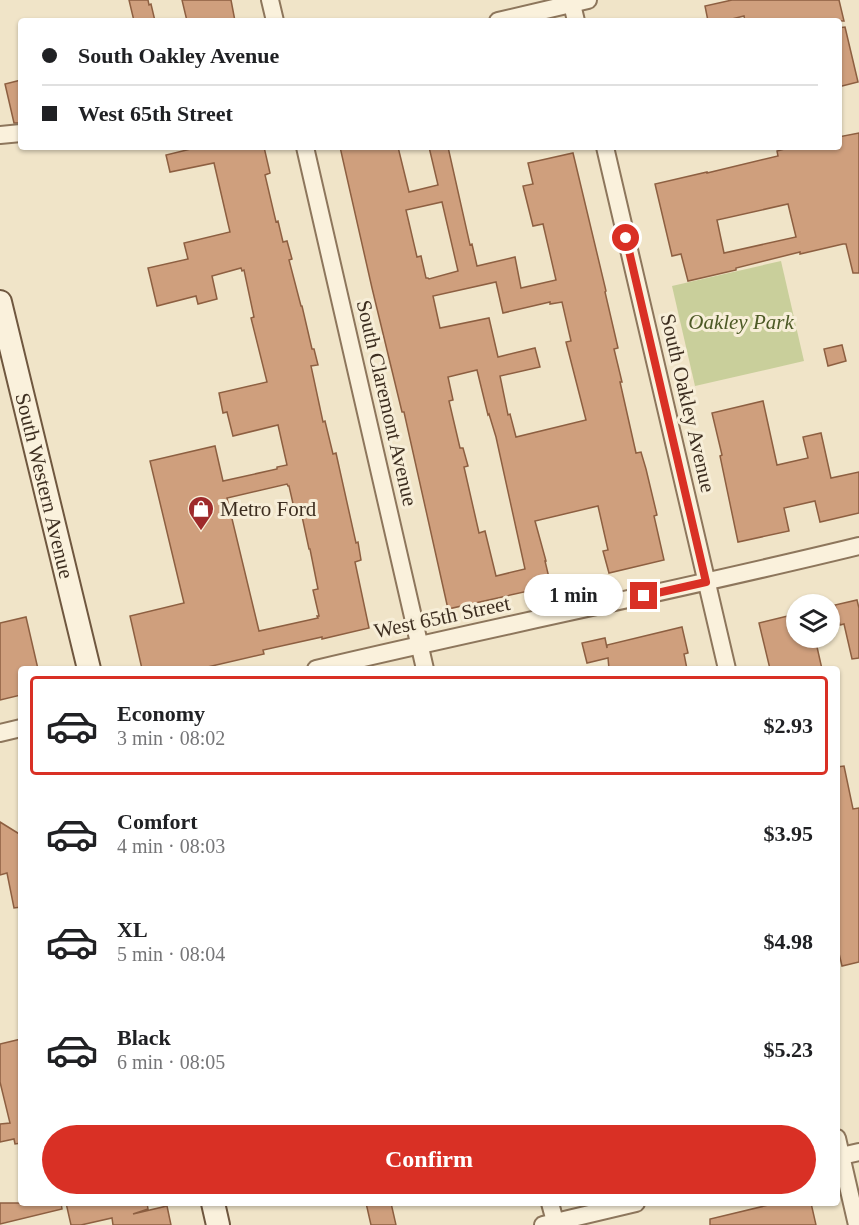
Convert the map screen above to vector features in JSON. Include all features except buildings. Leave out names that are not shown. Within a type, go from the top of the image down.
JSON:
[{"type":"main road","name":"South Western Avenue","points":[[0,302],[88,666]]},
{"type":"main road","points":[[214,1206],[218,1225]]},
{"type":"street","points":[[270,0],[274,18]]},
{"type":"street","points":[[510,18],[571,2],[588,0]]},
{"type":"street","points":[[571,2],[575,18]]},
{"type":"street","points":[[0,135],[18,133]]},
{"type":"street","name":"South Claremont Avenue","points":[[306,150],[424,666]]},
{"type":"street","name":"South Oakley Avenue","points":[[606,150],[726,666]]},
{"type":"street","name":"West 65th Street","points":[[329,666],[859,546]]},
{"type":"street","points":[[0,733],[18,729]]},
{"type":"street","points":[[840,1156],[859,1152]]},
{"type":"street","points":[[840,1160],[857,1225]]},
{"type":"street","points":[[550,1206],[551,1224],[624,1206]]},
{"type":"green space","name":"Oakley Park","points":[[781,261],[804,361],[695,386],[672,286]]},
{"type":"place","name":"Metro Ford","points":[[201,532]]},
{"type":"route","points":[[626,238],[706,582],[644,596]]}]
